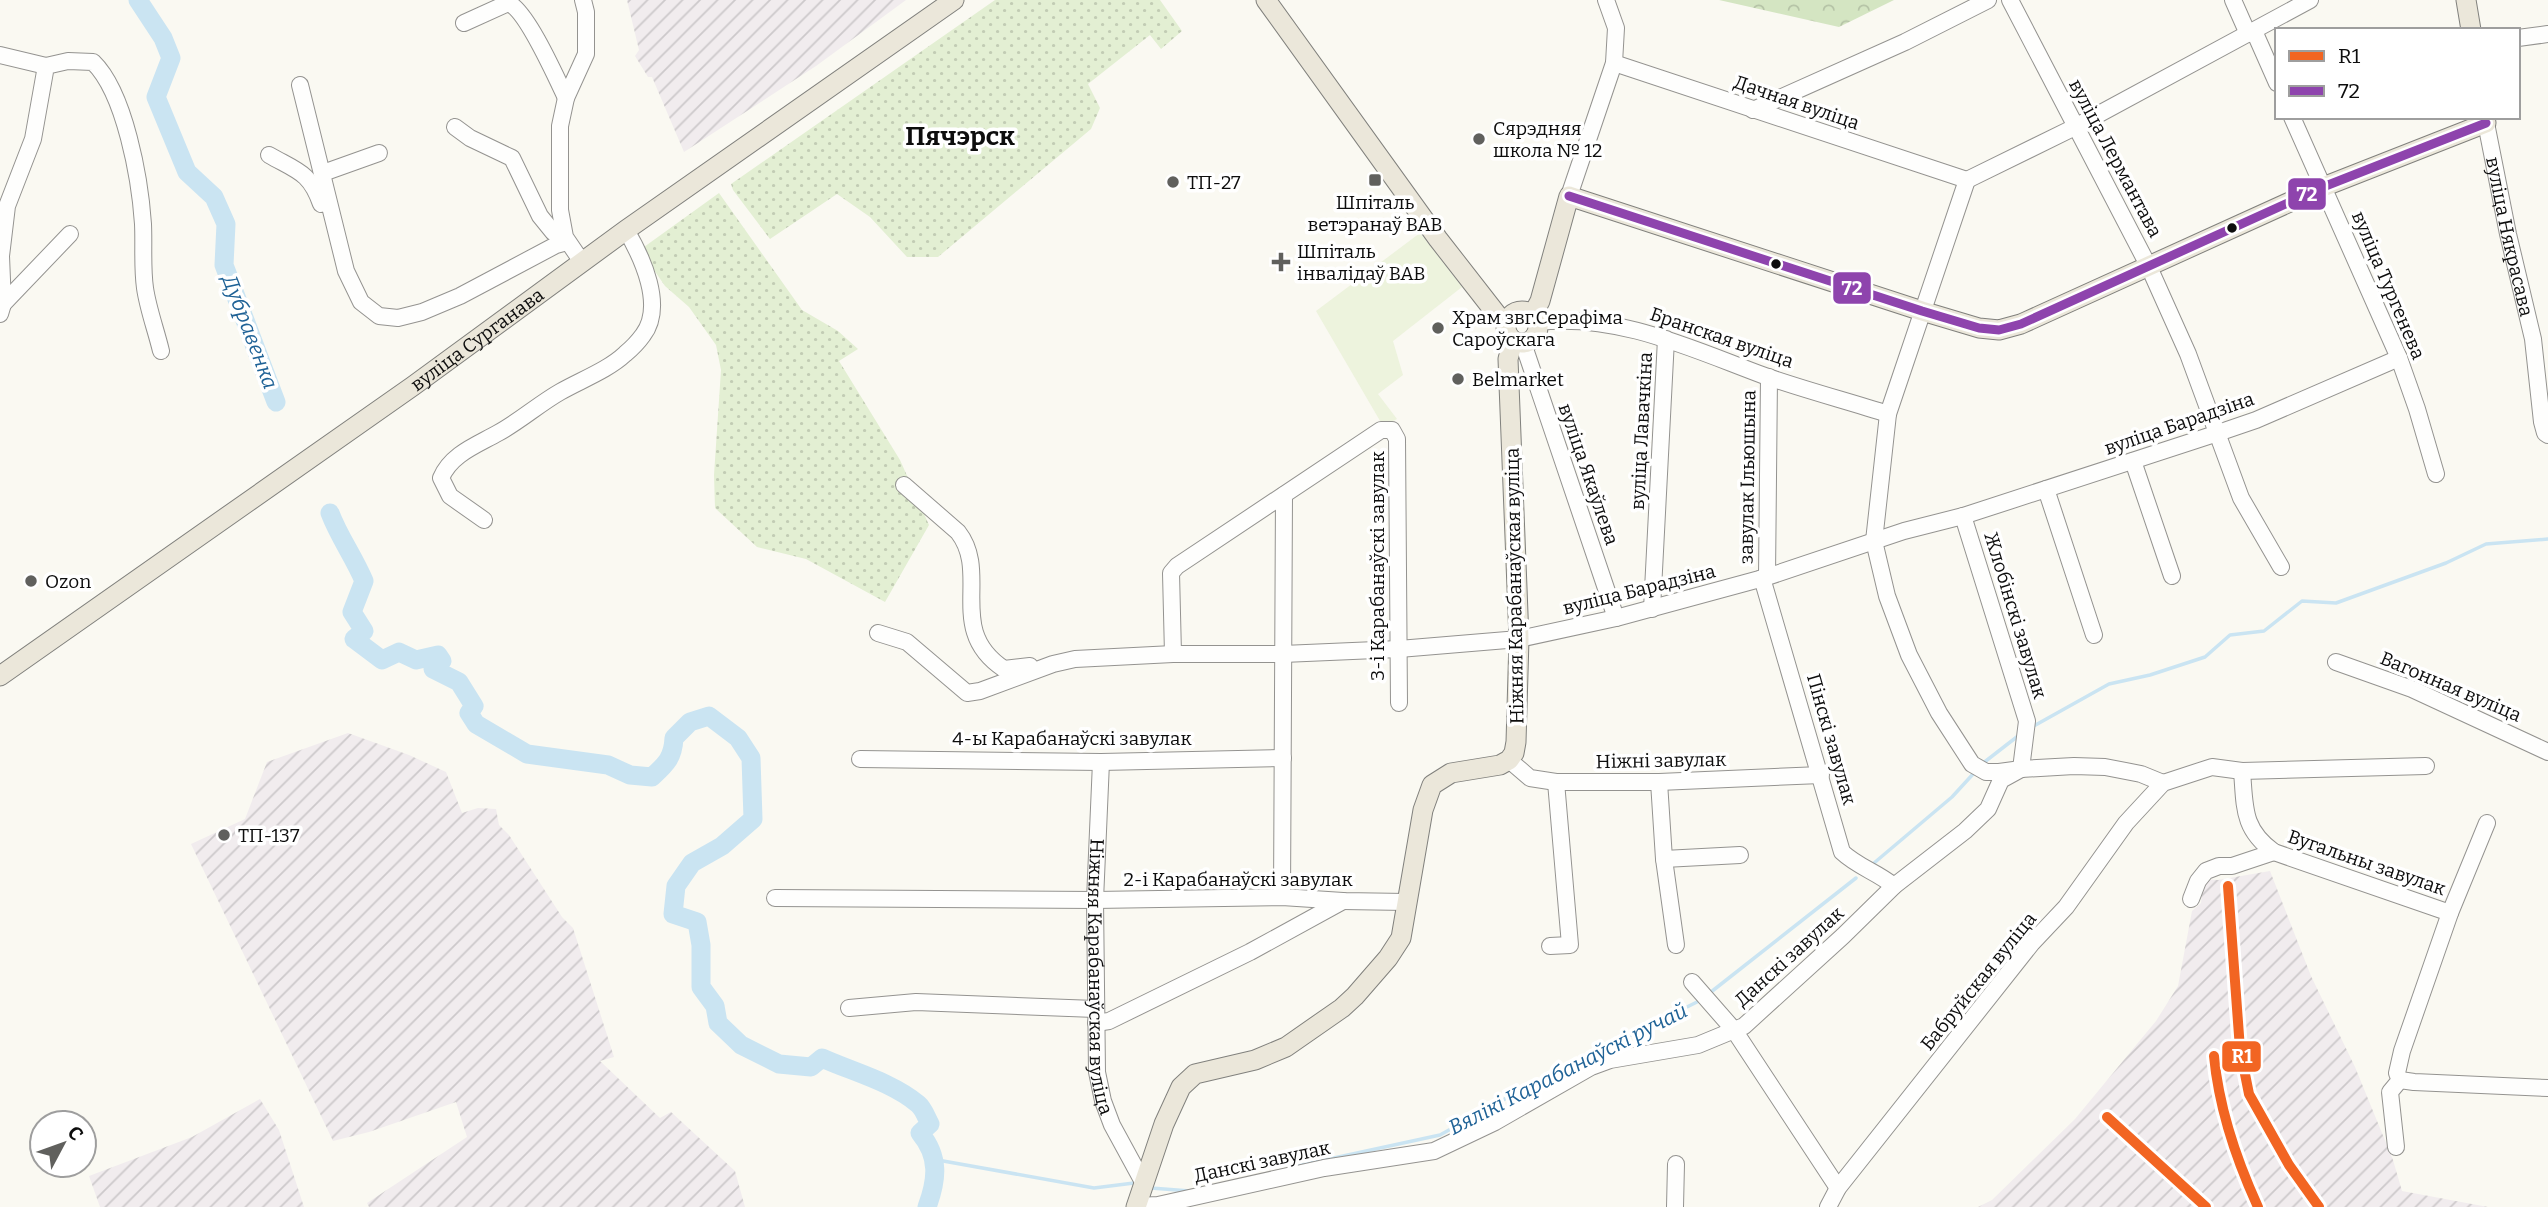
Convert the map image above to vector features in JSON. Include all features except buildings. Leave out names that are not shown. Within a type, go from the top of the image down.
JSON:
[{"type":"main road","name":"вуліца Сурганава","points":[[0,676],[413,386],[626,230],[954,0]]},
{"type":"main road","points":[[1266,0],[1438,239],[1498,316],[1506,321]]},
{"type":"main road","points":[[2466,0],[2471,28]]},
{"type":"main road","points":[[1535,318],[1526,310],[1511,314],[1506,321],[1508,335],[1518,342],[1535,336],[1535,318],[1569,196],[1922,311],[1979,328],[1999,330],[2021,324],[2323,187],[2486,120]]},
{"type":"main road","name":"Ніжняя Карабанаўская вуліца","points":[[1509,760],[1514,753],[1516,742],[1519,639],[1508,359],[1518,342]]},
{"type":"main road","points":[[1136,1207],[1164,1124],[1181,1087],[1195,1074],[1255,1060],[1286,1047],[1342,1009],[1379,969],[1401,938],[1423,810],[1432,785],[1451,773],[1500,765],[1509,760]]},
{"type":"street","points":[[582,262],[565,237],[560,198],[560,126],[566,98],[586,54],[586,12],[583,0]]},
{"type":"street","points":[[1569,196],[1614,63],[1616,28],[1606,0]]},
{"type":"street","points":[[1753,110],[1905,42],[1987,0]]},
{"type":"street","name":"вуліца Лермантава","points":[[2010,0],[2149,267],[2188,354],[2241,498],[2281,567]]},
{"type":"street","points":[[2233,0],[2275,79]]},
{"type":"street","points":[[2163,783],[2141,774],[2105,767],[2074,766],[1986,772],[1972,764],[1956,741],[1909,655],[1887,596],[1874,541],[1888,414],[1966,180],[2075,127],[2310,0]]},
{"type":"street","points":[[464,23],[508,3],[514,5],[534,36],[566,98]]},
{"type":"street","points":[[2520,38],[2548,34]]},
{"type":"street","points":[[0,55],[46,66],[68,61],[93,62],[114,91],[136,173],[143,223],[145,288],[161,351]]},
{"type":"street","name":"Дачная вуліца","points":[[1614,63],[1966,180]]},
{"type":"street","points":[[1,309],[4,206],[33,139],[46,66]]},
{"type":"street","name":"вуліца Сурганава","points":[[300,85],[349,280],[361,302],[379,316],[398,318],[422,312],[460,296],[556,245],[568,242]]},
{"type":"street","name":"вуліца Тургенева","points":[[2293,119],[2399,358],[2436,474]]},
{"type":"street","name":"вуліца Някрасава","points":[[2486,120],[2508,234],[2533,339],[2542,422],[2548,435]]},
{"type":"street","points":[[455,127],[470,138],[512,158],[540,216],[553,232],[568,242]]},
{"type":"street","points":[[323,173],[379,153]]},
{"type":"street","points":[[269,155],[308,177],[315,186],[328,227],[337,237]]},
{"type":"street","points":[[484,520],[450,496],[441,478],[450,463],[555,395],[623,356],[645,334],[651,316],[651,294],[635,244],[626,230]]},
{"type":"street","points":[[1,309],[70,234]]},
{"type":"street","name":"Бранская вуліца","points":[[1535,318],[1577,320],[1625,327],[1666,339],[1769,377],[1888,414]]},
{"type":"street","name":"вуліца Лавачкіна","points":[[1652,609],[1666,339]]},
{"type":"street","name":"вуліца Якаўлева","points":[[1518,342],[1616,618]]},
{"type":"street","name":"вуліца Барадзіна","points":[[878,632],[907,642],[967,693],[1075,659],[1398,649],[1519,639],[1616,618],[1764,578],[1874,541],[1963,516],[2218,433],[2399,358]]},
{"type":"street","name":"завулак Ільюшына","points":[[1764,578],[1769,377]]},
{"type":"street","name":"3-і Карабанаўскі завулак","points":[[1284,495],[1381,430],[1392,430],[1398,439],[1399,703]]},
{"type":"street","points":[[2133,461],[2172,576]]},
{"type":"street","points":[[904,485],[966,541],[971,572],[970,606],[975,634],[983,652],[1004,669],[1053,664]]},
{"type":"street","points":[[2046,489],[2094,635]]},
{"type":"street","points":[[1282,897],[1284,495]]},
{"type":"street","points":[[1174,654],[1171,573],[1177,566],[1284,495]]},
{"type":"street","name":"Жлобінскі завулак","points":[[1963,516],[2027,720],[2021,769]]},
{"type":"street","name":"Пінскі завулак","points":[[1764,578],[1842,852],[1855,864],[1879,874],[1894,886]]},
{"type":"street","name":"Вагонная вуліца","points":[[2336,662],[2412,689],[2548,752]]},
{"type":"street","name":"4-ы Карабанаўскі завулак","points":[[860,759],[1101,761],[1283,758]]},
{"type":"street","name":"Ніжні завулак","points":[[1509,760],[1530,778],[1556,782],[1659,782],[1821,775]]},
{"type":"street","name":"Ніжняя Карабанаўская вуліца","points":[[1101,761],[1095,900],[1097,1072],[1103,1101],[1128,1158],[1143,1182]]},
{"type":"street","name":"Бабруйская вуліца","points":[[1828,1207],[1838,1188],[2032,943],[2066,907],[2126,823],[2163,783],[2212,767],[2242,771],[2426,766]]},
{"type":"street","name":"Данскі завулак","points":[[1136,1207],[1158,1205],[1324,1168],[1434,1151],[1495,1122],[1591,1067],[1610,1060],[1698,1045],[1744,1026],[1894,886],[1965,831],[1988,809],[2001,780],[2021,769]]},
{"type":"street","name":"Вугальны завулак","points":[[2242,771],[2245,817],[2262,843],[2274,852],[2450,913]]},
{"type":"street","points":[[1550,946],[1570,945],[1556,782]]},
{"type":"street","points":[[1659,782],[1664,859],[1676,945]]},
{"type":"street","points":[[2407,1081],[2397,1073],[2402,1051],[2450,913],[2487,823]]},
{"type":"street","points":[[2191,900],[2198,881],[2206,871],[2220,866],[2232,866],[2274,852]]},
{"type":"street","points":[[1664,859],[1740,855]]},
{"type":"street","name":"2-і Карабанаўскі завулак","points":[[775,898],[1095,900],[1282,897],[1406,902]]},
{"type":"street","points":[[849,1008],[916,1002],[1096,1016],[1109,1021],[1250,952],[1343,901]]},
{"type":"street","points":[[1692,982],[1734,1030],[1838,1188]]},
{"type":"street","points":[[2396,1147],[2390,1091],[2407,1081],[2548,1088]]},
{"type":"street","points":[[1675,1207],[1676,1164]]},
{"type":"shaded area","points":[[627,0],[906,0],[816,66],[684,152],[652,77],[648,77],[635,56],[639,50]]},
{"type":"shaded area","points":[[348,733],[409,755],[446,772],[462,813],[478,808],[496,809],[499,825],[509,835],[562,917],[573,928],[614,1057],[600,1061],[660,1118],[671,1112],[735,1171],[745,1207],[369,1207],[367,1203],[467,1137],[456,1102],[369,1132],[333,1141],[191,844],[245,819],[267,762]]},
{"type":"shaded area","points":[[2270,871],[2311,976],[2355,1067],[2393,1160],[2402,1191],[2488,1207],[1978,1207],[1992,1200],[2075,1119],[2156,1021],[2178,986],[2192,911],[2201,903],[2203,879],[2218,880]]},
{"type":"shaded area","points":[[260,1099],[279,1130],[304,1207],[100,1207],[90,1179],[98,1179],[98,1173],[192,1137]]},
{"type":"green space","points":[[995,0],[1160,0],[1182,31],[1161,49],[1150,35],[1088,84],[1100,108],[1091,129],[938,257],[907,257],[870,217],[837,194],[770,239],[731,184]]},
{"type":"green space","points":[[1719,0],[1894,0],[1839,27]]},
{"type":"green space","points":[[719,193],[802,310],[838,331],[858,349],[839,361],[900,460],[929,525],[885,602],[806,559],[757,547],[715,508],[714,475],[721,370],[716,345],[689,307],[665,286],[644,247]]},
{"type":"green space","points":[[1420,233],[1462,287],[1393,341],[1403,375],[1378,394],[1397,419],[1383,426],[1316,311]]},
{"type":"waterway","name":"Дубравенка","points":[[138,0],[163,38],[171,58],[156,97],[187,172],[214,197],[226,224],[224,265],[276,402]]},
{"type":"waterway","name":"Дубравенка","points":[[330,513],[364,581],[352,612],[364,631],[354,639],[382,660],[399,652],[416,660],[438,655],[442,661],[433,669],[459,682],[474,706],[469,713],[476,724],[527,754],[608,765],[630,775],[652,777],[668,760],[674,738],[690,722],[709,716],[738,738],[751,758],[753,819],[722,846],[692,863],[676,886],[673,914],[697,922],[701,945],[701,987],[715,1006],[718,1023],[741,1045],[779,1064],[811,1067],[822,1058],[884,1083],[920,1106],[930,1124],[920,1133],[931,1151],[935,1169],[927,1207]]},
{"type":"waterway","name":"Вялікі Карабанаўскі ручай","points":[[2032,727],[2109,684],[2150,675],[2205,657],[2230,635],[2264,631],[2302,601],[2336,603],[2446,563],[2486,544],[2548,539]]},
{"type":"waterway","name":"Вялікі Карабанаўскі ручай","points":[[1982,764],[2018,736]]},
{"type":"waterway","name":"Вялікі Карабанаўскі ручай","points":[[1874,863],[1952,797],[1974,773]]},
{"type":"waterway","name":"Вялікі Карабанаўскі ручай","points":[[1711,992],[1856,878]]},
{"type":"waterway","name":"Вялікі Карабанаўскі ручай","points":[[1297,1166],[1440,1135],[1530,1085],[1697,1002]]},
{"type":"waterway","name":"Вялікі Карабанаўскі ручай","points":[[932,1159],[1094,1188],[1134,1183]]},
{"type":"waterway","name":"Вялікі Карабанаўскі ручай","points":[[1151,1188],[1190,1191]]},
{"type":"transit line","name":"72","points":[[1569,196],[1922,311],[1979,328],[1999,330],[2021,324],[2323,187],[2486,123]]},
{"type":"transit line","name":"R1","points":[[2228,886],[2240,1049],[2249,1094],[2289,1165],[2319,1207]]},
{"type":"transit line","name":"R1","points":[[2214,1056],[2216,1076],[2230,1133],[2258,1207]]},
{"type":"transit line","name":"R1","points":[[2107,1117],[2206,1207]]},
{"type":"place","name":"Сярэдняя школа № 12","points":[[1479,139]]},
{"type":"place","name":"Шпіталь ветэранаў ВАВ","points":[[1375,180]]},
{"type":"place","name":"ТП-27","points":[[1173,182]]},
{"type":"place","name":"Шпіталь інвалідаў ВАВ","points":[[1281,262]]},
{"type":"place","name":"Храм звг.Серафіма Сароўскага","points":[[1438,328]]},
{"type":"place","name":"Belmarket","points":[[1458,379]]},
{"type":"place","name":"Ozon","points":[[31,581]]},
{"type":"place","name":"ТП-137","points":[[224,835]]},
{"type":"district","name":"Пячэрск","points":[[960,136]]}]
